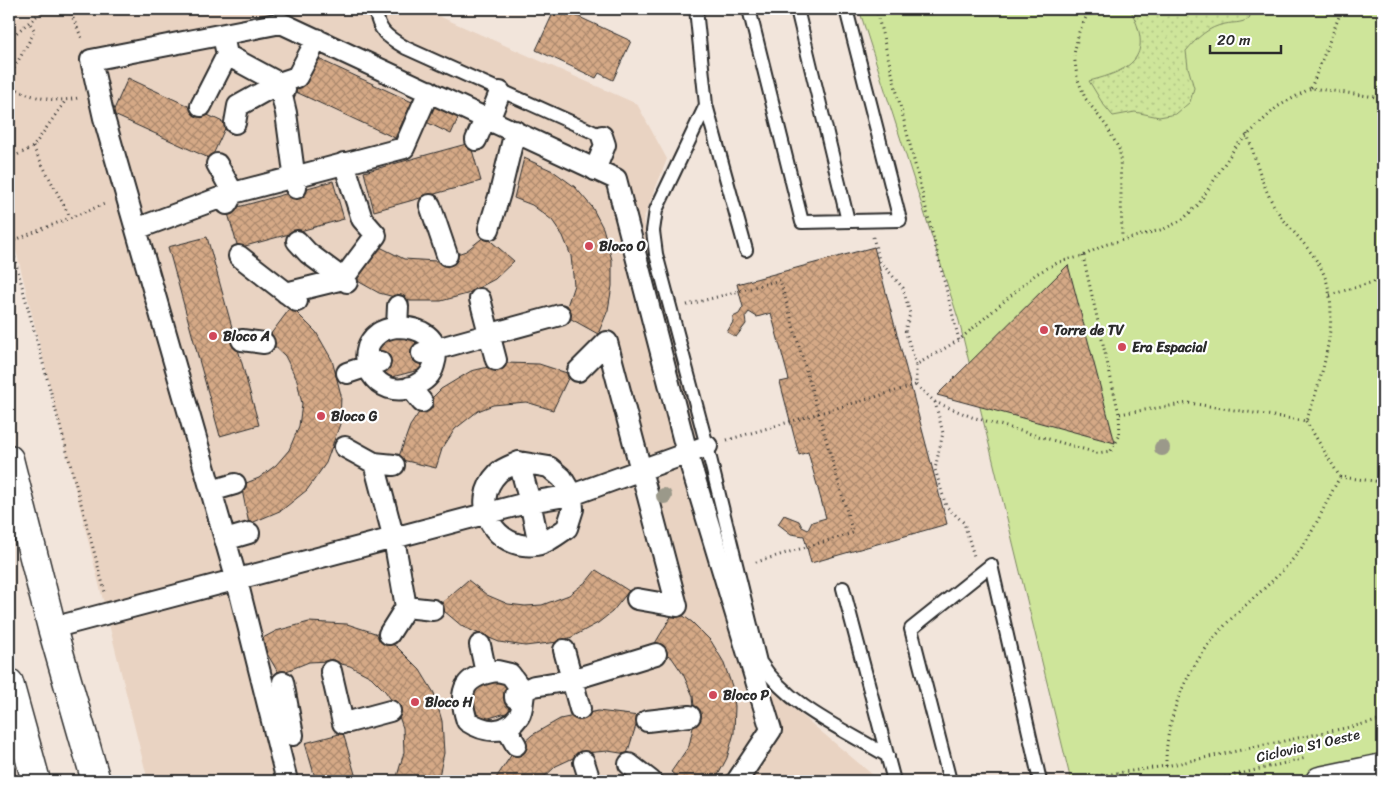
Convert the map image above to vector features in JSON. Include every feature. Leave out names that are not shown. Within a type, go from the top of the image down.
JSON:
[{"type":"main road","points":[[9,459],[52,628],[96,781]]},
{"type":"main road","points":[[9,683],[36,781]]},
{"type":"main road","points":[[1318,769],[1383,768]]},
{"type":"street","points":[[287,781],[254,638],[126,195],[107,117],[98,93],[91,60],[281,23],[313,49],[370,56],[429,91],[616,179],[687,453],[771,730],[769,743],[737,781]]},
{"type":"street","points":[[201,106],[227,55],[223,35]]},
{"type":"street","points":[[235,123],[238,106],[285,90],[297,76],[313,49]]},
{"type":"street","points":[[227,55],[285,90]]},
{"type":"street","points":[[285,90],[295,182]]},
{"type":"street","points":[[136,229],[229,200],[295,182],[347,171],[404,148],[429,91]]},
{"type":"street","points":[[476,140],[500,92]]},
{"type":"street","points":[[489,229],[500,194],[515,131]]},
{"type":"street","points":[[595,170],[605,145],[602,136]]},
{"type":"street","points":[[217,164],[229,200]]},
{"type":"street","points":[[239,256],[292,298],[345,281],[376,235],[364,223],[347,171]]},
{"type":"street","points":[[430,205],[447,255]]},
{"type":"street","points":[[297,240],[308,253],[345,281]]},
{"type":"street","points":[[480,299],[496,360]]},
{"type":"street","points":[[397,327],[398,306]]},
{"type":"street","points":[[428,351],[560,315]]},
{"type":"street","points":[[397,327],[413,327],[427,334],[428,351],[436,361],[432,374],[416,395],[385,388],[374,379],[374,364],[367,349],[378,333],[397,327]]},
{"type":"street","points":[[242,340],[264,343]]},
{"type":"street","points":[[578,371],[607,342],[676,606],[637,599]]},
{"type":"street","points":[[347,373],[374,364]]},
{"type":"street","points":[[52,628],[237,581],[530,502],[572,495],[707,446]]},
{"type":"street","points":[[345,447],[374,463],[394,465]]},
{"type":"street","points":[[519,462],[539,544]]},
{"type":"street","points":[[519,462],[549,468],[562,478],[572,495],[573,509],[567,528],[539,544],[518,546],[505,539],[494,530],[487,515],[487,490],[499,472],[519,462]]},
{"type":"street","points":[[374,463],[394,539],[406,606],[389,634]]},
{"type":"street","points":[[211,491],[235,484]]},
{"type":"street","points":[[225,540],[249,533]]},
{"type":"street","points":[[406,606],[433,610]]},
{"type":"street","points":[[480,645],[486,673]]},
{"type":"street","points":[[564,650],[580,709]]},
{"type":"street","points":[[520,700],[534,686],[571,680],[656,654]]},
{"type":"street","points":[[331,671],[346,722],[390,711]]},
{"type":"street","points":[[497,671],[510,674],[520,700],[520,715],[506,728],[493,732],[478,728],[467,721],[461,705],[461,695],[467,683],[475,677],[486,673],[497,671]]},
{"type":"street","points":[[283,682],[293,735]]},
{"type":"street","points":[[647,721],[690,716]]},
{"type":"street","points":[[506,728],[516,745]]},
{"type":"street","points":[[584,762],[590,781]]},
{"type":"street","points":[[629,764],[660,779]]},
{"type":"lane","points":[[375,9],[378,24],[386,36],[406,48],[500,92],[602,136]]},
{"type":"lane","points":[[696,9],[706,105],[746,250]]},
{"type":"lane","points":[[749,9],[802,222],[900,220],[846,9]]},
{"type":"lane","points":[[797,9],[848,221]]},
{"type":"lane","points":[[706,105],[656,210],[653,231],[656,254],[707,446],[760,662],[771,679],[791,698],[888,756]]},
{"type":"lane","points":[[950,781],[911,629],[991,565],[1040,781]]},
{"type":"lane","points":[[843,588],[894,781]]},
{"type":"path","points":[[9,39],[45,9]]},
{"type":"path","points":[[69,9],[91,60]]},
{"type":"path","points":[[876,9],[959,340]]},
{"type":"path","points":[[1090,9],[1079,32],[1074,54],[1077,77],[1085,98],[1107,127],[1120,151],[1122,238]]},
{"type":"path","points":[[1312,88],[1342,9]]},
{"type":"path","points":[[9,77],[35,31],[29,22]]},
{"type":"path","points":[[9,85],[40,99],[66,100],[98,93]]},
{"type":"path","points":[[916,365],[959,340],[1036,274],[1060,262],[1083,256],[1122,238],[1164,229],[1182,220],[1198,205],[1225,161],[1247,134],[1277,107],[1312,88],[1383,98]]},
{"type":"path","points":[[9,159],[33,146],[66,100]]},
{"type":"path","points":[[1247,134],[1271,201],[1285,224],[1309,252],[1325,276],[1330,295],[1332,323],[1313,403],[1306,421]]},
{"type":"path","points":[[33,146],[70,217]]},
{"type":"path","points":[[111,614],[9,240],[126,195]]},
{"type":"path","points":[[870,221],[879,260],[904,288],[910,314],[905,324],[905,330],[916,365],[916,385],[935,402],[972,417],[1098,452],[1111,451],[1120,435],[1119,414],[1083,256]]},
{"type":"path","points":[[1330,295],[1383,279]]},
{"type":"path","points":[[670,310],[780,280],[820,413],[853,533],[737,568]]},
{"type":"path","points":[[707,446],[916,385]]},
{"type":"path","points":[[935,402],[943,433],[935,469],[946,506],[964,523],[979,574]]},
{"type":"path","points":[[1119,414],[1189,403],[1306,421],[1340,477]]},
{"type":"path","points":[[1340,477],[1383,482]]},
{"type":"path","points":[[1166,766],[1170,729],[1183,682],[1201,654],[1229,620],[1277,577],[1302,546],[1340,477]]},
{"type":"path","points":[[1062,781],[1166,766],[1383,720]]},
{"type":"path","name":"Ciclovia S1 Oeste","points":[[1210,781],[1318,769]]},
{"type":"shaded area","points":[[75,9],[423,9],[637,104],[667,159],[643,220],[762,682],[880,781],[148,781],[9,222],[9,19]]},
{"type":"green space","name":"Torre de TV","points":[[859,9],[1383,9],[1383,781],[1071,781],[959,321]]},
{"type":"green space","points":[[1130,9],[1252,9],[1249,19],[1242,22],[1219,25],[1208,30],[1186,51],[1194,88],[1190,102],[1176,114],[1159,117],[1135,112],[1113,116],[1089,81],[1118,72],[1128,66],[1135,58],[1139,49],[1140,38]]},
{"type":"building","points":[[555,9],[562,9],[631,41],[613,80],[599,73],[596,78],[536,50]]},
{"type":"building","points":[[312,56],[412,102],[395,138],[296,92]]},
{"type":"building","points":[[128,78],[227,124],[211,159],[112,114]]},
{"type":"building","points":[[433,104],[459,116],[451,134],[424,121]]},
{"type":"building","points":[[470,143],[481,181],[374,211],[364,172]]},
{"type":"building","name":"Bloco O","points":[[524,158],[553,171],[575,187],[592,207],[603,228],[612,260],[612,286],[608,310],[598,334],[564,315],[574,285],[571,256],[563,236],[552,220],[532,205],[514,198]]},
{"type":"building","points":[[333,181],[344,219],[238,248],[227,210]]},
{"type":"building","points":[[485,236],[514,261],[495,279],[467,294],[441,301],[410,301],[379,293],[354,279],[376,245],[404,259],[436,261],[466,251]]},
{"type":"building","name":"Bloco A","points":[[207,237],[259,425],[220,436],[168,247]]},
{"type":"building","points":[[874,247],[947,524],[811,563],[804,536],[791,534],[778,524],[784,515],[799,521],[802,527],[808,530],[812,522],[826,518],[808,452],[799,455],[780,382],[789,380],[771,313],[757,317],[749,312],[745,317],[746,324],[736,337],[727,332],[733,322],[733,317],[739,314],[743,307],[737,284]]},
{"type":"building","name":"Torre de TV","points":[[1068,265],[1115,443],[937,395]]},
{"type":"building","name":"Bloco G","points":[[291,307],[316,332],[332,360],[341,395],[340,424],[326,463],[307,490],[282,510],[249,524],[241,485],[259,478],[276,465],[289,450],[299,426],[302,404],[297,380],[285,356],[267,339]]},
{"type":"building","points":[[412,330],[423,369],[384,379],[374,340]]},
{"type":"building","points":[[506,363],[539,364],[570,374],[553,410],[526,402],[493,405],[478,411],[455,429],[442,449],[436,468],[398,459],[410,426],[422,408],[441,389],[471,371]]},
{"type":"building","points":[[596,570],[629,591],[612,612],[598,623],[558,642],[525,646],[499,642],[463,627],[438,606],[468,580],[487,595],[508,604],[542,605],[569,595],[587,581]]},
{"type":"building","name":"Bloco P","points":[[675,610],[692,622],[711,641],[723,661],[732,686],[735,706],[734,733],[727,758],[715,781],[681,781],[671,772],[689,746],[695,718],[693,696],[683,674],[672,658],[654,645]]},
{"type":"building","name":"Bloco H","points":[[309,622],[347,624],[375,633],[397,647],[420,670],[434,693],[442,721],[444,753],[438,781],[396,780],[404,752],[403,728],[395,705],[385,691],[371,677],[350,666],[328,661],[309,662],[279,674],[259,640],[276,631]]},
{"type":"building","points":[[505,671],[516,710],[479,721],[467,682]]},
{"type":"building","points":[[598,711],[639,716],[627,754],[608,751],[584,753],[556,766],[540,781],[494,781],[514,751],[532,735],[560,719]]},
{"type":"building","points":[[343,733],[357,781],[316,781],[305,743]]},
{"type":"place","name":"Bloco O","points":[[589,246]]},
{"type":"place","name":"Torre de TV","points":[[1044,330]]},
{"type":"place","name":"Bloco A","points":[[213,336]]},
{"type":"place","name":"Era Espacial","points":[[1122,347]]},
{"type":"place","name":"Bloco G","points":[[321,416]]},
{"type":"place","name":"Bloco P","points":[[713,695]]},
{"type":"place","name":"Bloco H","points":[[415,702]]}]
